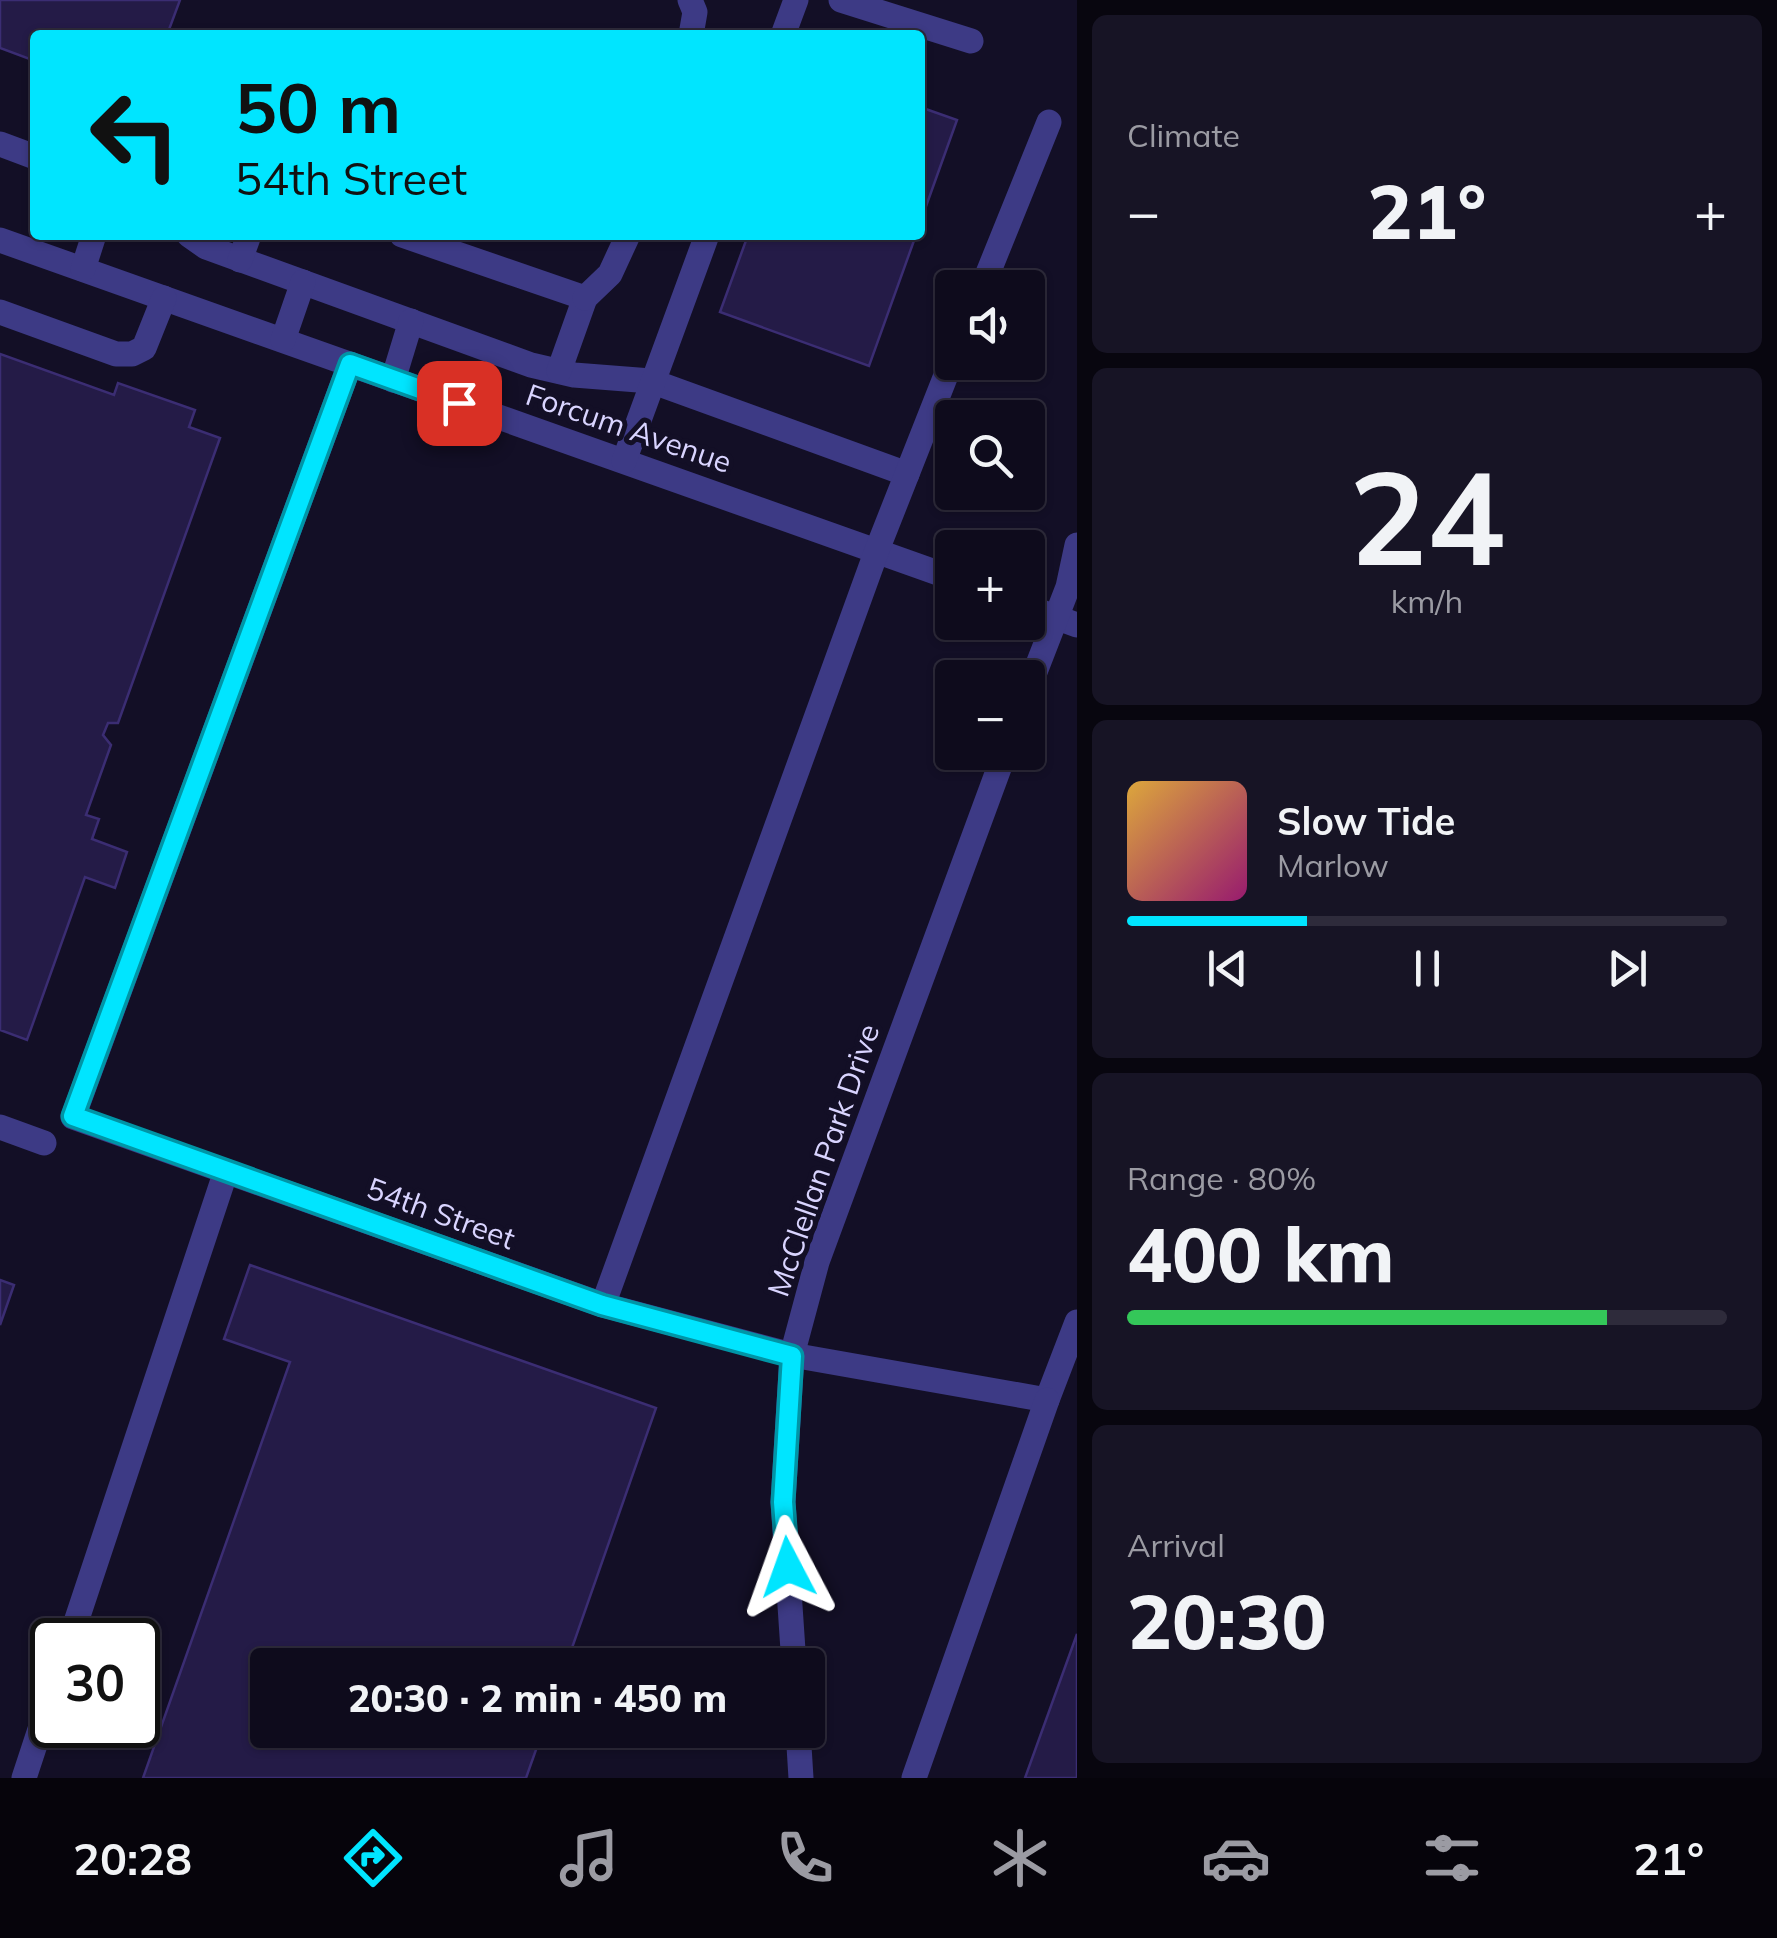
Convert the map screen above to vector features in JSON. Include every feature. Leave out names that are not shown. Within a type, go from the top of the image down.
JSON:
[{"type":"street","points":[[690,0],[694,12],[692,30]]},
{"type":"street","points":[[784,30],[796,0]]},
{"type":"street","points":[[841,0],[971,41]]},
{"type":"street","points":[[989,270],[1049,122]]},
{"type":"street","points":[[0,144],[30,155]]},
{"type":"street","name":"Forcum Avenue","points":[[0,240],[935,572]]},
{"type":"street","points":[[82,269],[92,240]]},
{"type":"street","points":[[196,240],[240,260],[560,371],[651,381],[906,474]]},
{"type":"street","points":[[240,260],[248,240]]},
{"type":"street","points":[[417,240],[585,298]]},
{"type":"street","points":[[560,371],[585,298],[610,274],[626,240]]},
{"type":"street","points":[[624,461],[704,240]]},
{"type":"street","points":[[283,340],[303,282]]},
{"type":"street","points":[[0,312],[116,354],[132,354],[144,348],[164,298]]},
{"type":"street","points":[[394,380],[411,321]]},
{"type":"street","name":"54th Street","points":[[350,364],[73,1116],[602,1305],[792,1356],[1047,1400]]},
{"type":"street","points":[[602,1305],[877,550],[944,380]]},
{"type":"street","points":[[1045,660],[1066,621],[1077,545]]},
{"type":"street","name":"McClellan Park Drive","points":[[793,1648],[783,1502],[792,1356],[817,1262],[998,770]]},
{"type":"street","points":[[0,1127],[44,1143]]},
{"type":"street","points":[[77,1618],[226,1171]]},
{"type":"street","points":[[914,1778],[1077,1322]]},
{"type":"street","points":[[24,1778],[34,1748]]},
{"type":"street","points":[[799,1748],[801,1778]]},
{"type":"building","points":[[0,0],[180,0],[169,30],[30,30],[30,59],[0,48]]},
{"type":"building","points":[[925,109],[957,120],[925,209]]},
{"type":"building","points":[[746,240],[914,240],[869,366],[720,312]]},
{"type":"building","points":[[0,354],[114,395],[118,383],[195,410],[189,427],[220,438],[118,723],[108,723],[103,735],[111,745],[86,815],[99,819],[92,839],[127,852],[115,888],[85,877],[27,1040],[0,1030]]},
{"type":"building","points":[[250,1265],[656,1408],[572,1648],[250,1648],[250,1748],[537,1748],[526,1778],[143,1778],[154,1748],[160,1748],[160,1730],[290,1362],[224,1339]]},
{"type":"building","points":[[0,1280],[14,1285],[0,1325]]},
{"type":"building","points":[[1077,1634],[1077,1778],[1025,1778]]},
{"type":"route","points":[[459,403],[350,364],[73,1116],[602,1305],[792,1356],[783,1502],[788,1567]]}]
